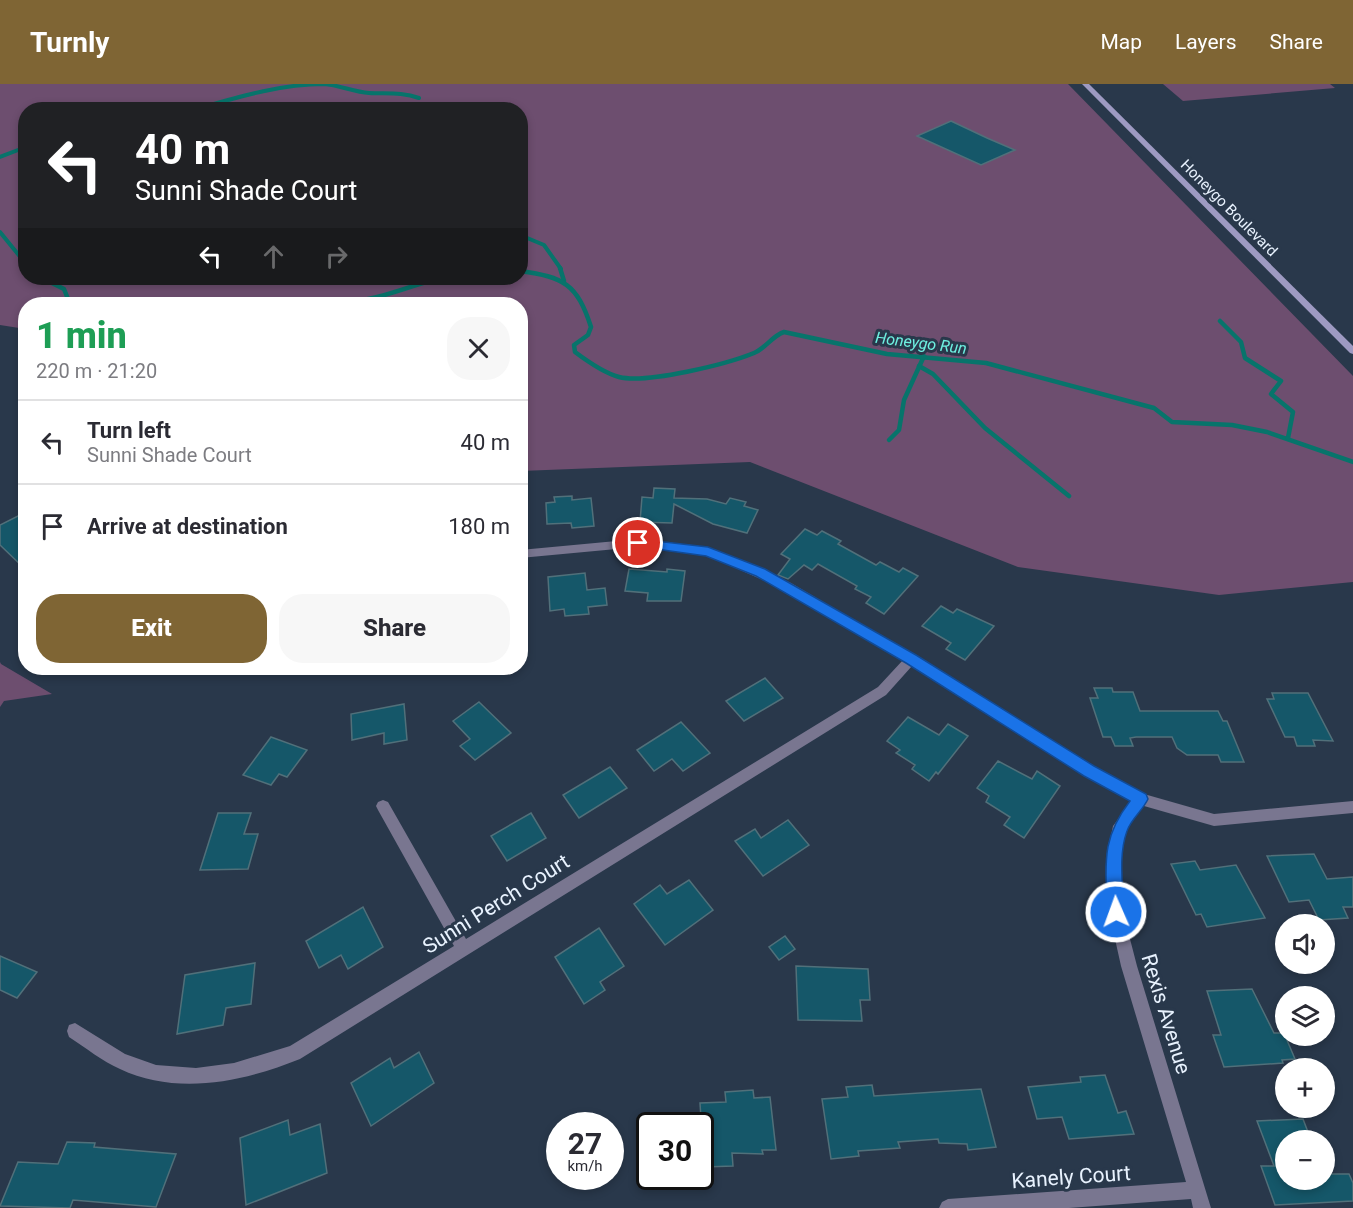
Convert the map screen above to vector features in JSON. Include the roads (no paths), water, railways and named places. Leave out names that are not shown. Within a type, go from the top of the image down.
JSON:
[{"type":"main road","name":"Honeygo Boulevard","points":[[1085,84],[1353,351]]},
{"type":"street","points":[[528,553],[638,543],[708,551],[787,586],[911,659],[1089,771],[1141,799],[1214,820],[1353,807]]},
{"type":"street","name":"Sunni Perch Court","points":[[75,1030],[134,1066],[194,1078],[237,1071],[294,1053],[882,691],[911,659]]},
{"type":"street","name":"Rexis Avenue","points":[[1141,799],[1120,826],[1114,855],[1116,912],[1129,966],[1202,1208]]},
{"type":"street","points":[[383,806],[464,949]]},
{"type":"street","name":"Kanely Court","points":[[948,1208],[1197,1190]]},
{"type":"waterway","points":[[221,102],[290,86],[324,84],[363,92],[400,94],[419,98]]},
{"type":"waterway","points":[[0,157],[18,150]]},
{"type":"waterway","name":"Honeygo Run","points":[[0,232],[18,254]]},
{"type":"waterway","name":"Honeygo Run","points":[[528,238],[544,245],[561,269]]},
{"type":"waterway","name":"Honeygo Run","points":[[560,268],[564,281]]},
{"type":"waterway","name":"Honeygo Run","points":[[528,272],[558,280],[574,292],[586,312],[591,327],[588,335],[574,345],[575,352],[602,370],[619,377],[648,378],[687,372],[725,362],[758,351],[784,332],[887,354],[923,357]]},
{"type":"waterway","name":"Honeygo Run","points":[[56,285],[64,289],[67,297]]},
{"type":"waterway","name":"Honeygo Run","points":[[376,297],[417,285]]},
{"type":"waterway","points":[[1220,321],[1241,342],[1245,358],[1281,381],[1271,394],[1293,412],[1288,438]]},
{"type":"waterway","points":[[919,366],[923,357]]},
{"type":"waterway","name":"Honeygo Run","points":[[923,357],[986,363],[1154,408],[1172,422],[1232,425],[1267,432],[1353,462]]},
{"type":"waterway","points":[[889,440],[899,430],[904,400],[919,366]]},
{"type":"waterway","points":[[919,366],[933,374],[985,428],[1069,496]]}]
